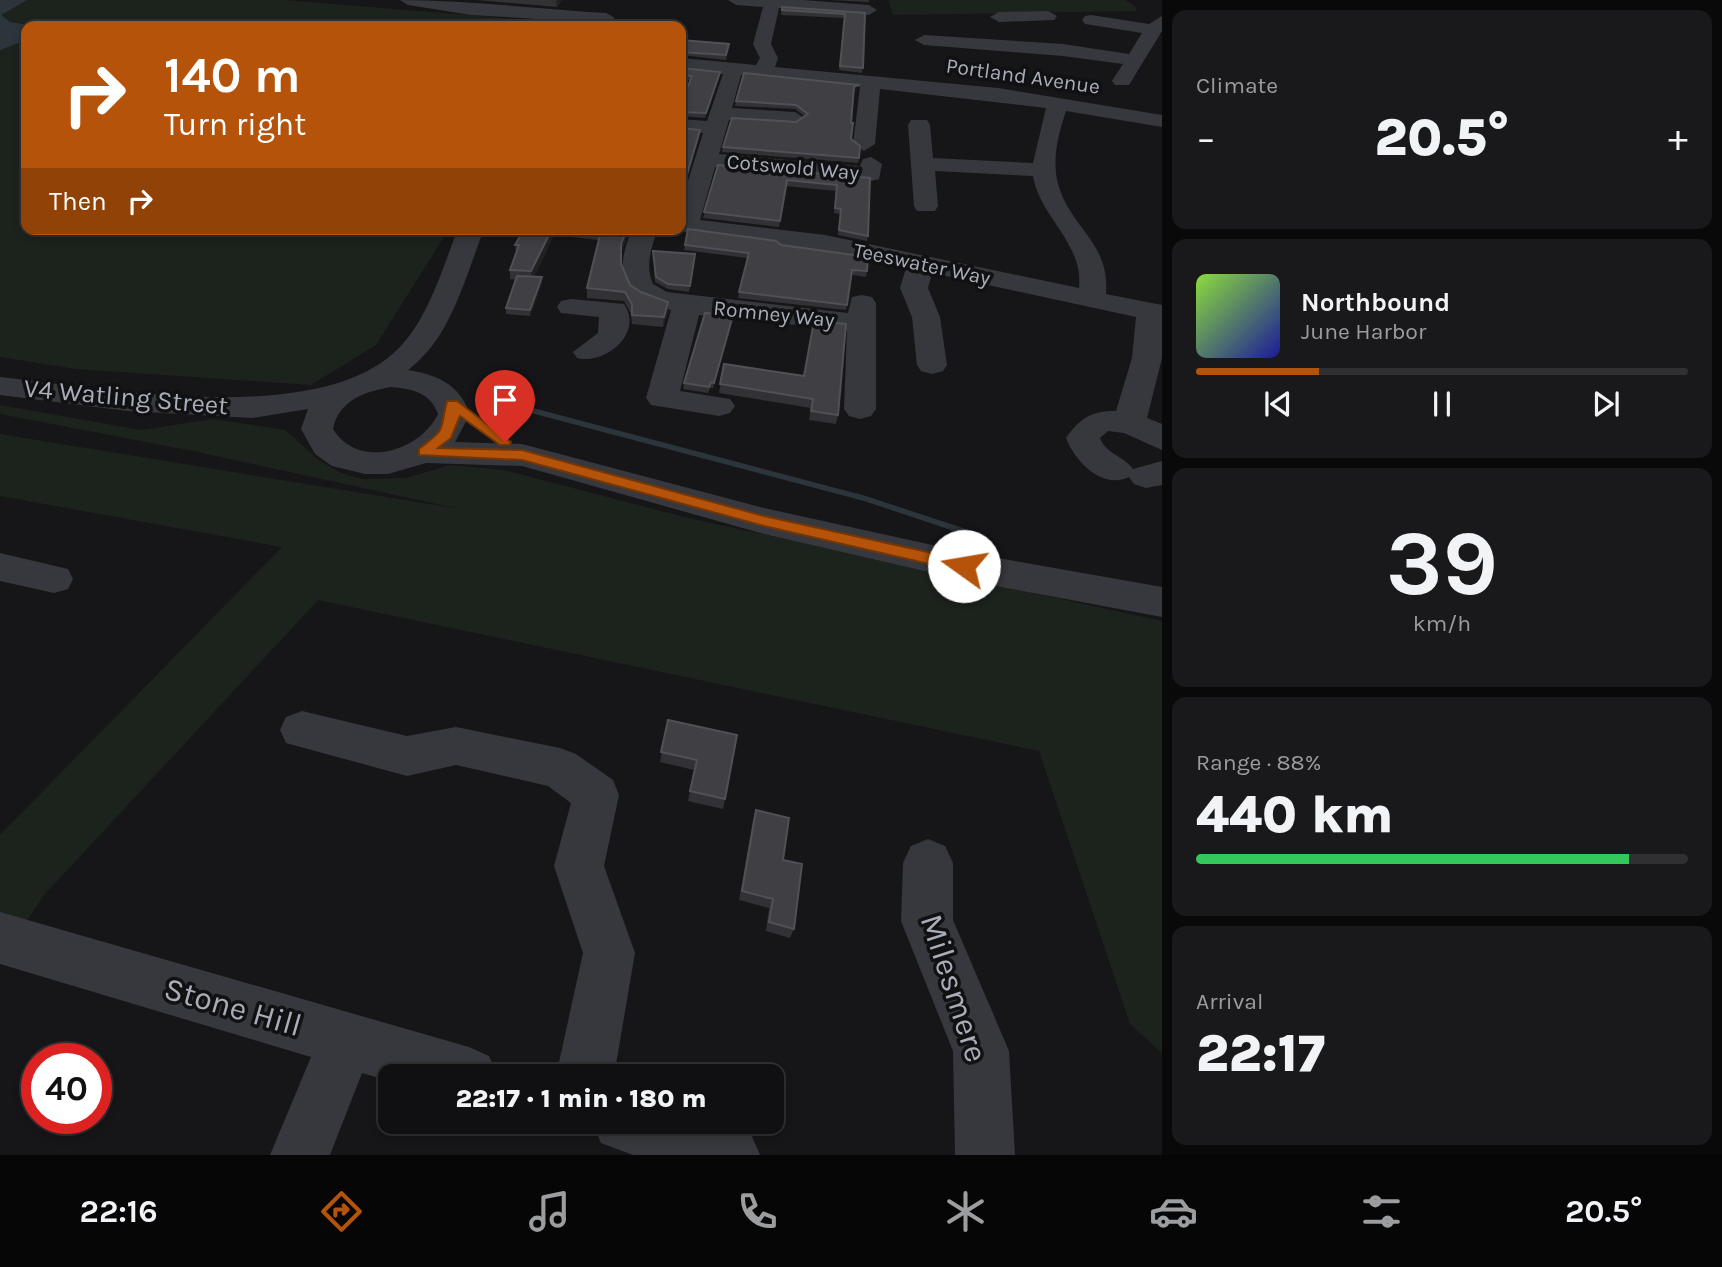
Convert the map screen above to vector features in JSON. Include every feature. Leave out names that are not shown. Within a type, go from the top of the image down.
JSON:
[{"type":"street","points":[[408,0],[514,5],[602,16]]},
{"type":"street","points":[[736,0],[874,11]]},
{"type":"street","points":[[764,70],[769,58],[762,44],[772,4]]},
{"type":"street","points":[[1019,16],[1038,32],[1042,49]]},
{"type":"street","points":[[999,17],[1048,16]]},
{"type":"street","points":[[1091,20],[1158,22],[1104,110]]},
{"type":"street","points":[[924,40],[1042,49],[1135,60]]},
{"type":"street","points":[[874,80],[878,58]]},
{"type":"street","name":"Portland Avenue","points":[[686,64],[874,80],[1059,102],[1162,121]]},
{"type":"street","points":[[686,219],[734,68]]},
{"type":"street","name":"Cotswold Way","points":[[705,159],[871,174],[868,154],[874,80]]},
{"type":"street","points":[[1059,102],[1048,131],[1044,170],[1050,196],[1083,245],[1093,269],[1092,301]]},
{"type":"street","points":[[686,124],[786,115]]},
{"type":"street","points":[[919,125],[926,206]]},
{"type":"street","points":[[686,157],[705,159]]},
{"type":"street","points":[[922,164],[1044,170]]},
{"type":"street","name":"Teeswater Way","points":[[686,225],[825,243],[1157,314]]},
{"type":"street","points":[[469,235],[436,318],[409,355],[375,380],[337,396],[321,411],[317,429],[319,438],[338,455],[371,463],[398,461],[424,452],[447,435],[454,414],[443,396],[434,358],[458,315],[491,235]]},
{"type":"street","points":[[571,307],[614,310],[635,305],[650,297],[641,288],[634,257],[643,235]]},
{"type":"street","points":[[922,264],[914,288],[926,317],[932,365]]},
{"type":"street","name":"Romney Way","points":[[650,297],[687,305],[861,313],[860,409]]},
{"type":"street","name":"Romney Way","points":[[687,305],[648,395],[719,406]]},
{"type":"street","points":[[588,352],[611,337],[614,310]]},
{"type":"street","points":[[1157,314],[1147,358],[1143,406],[1162,439]]},
{"type":"street","points":[[375,380],[407,379],[443,396],[522,455]]},
{"type":"street","name":"V4 Watling Street","points":[[0,386],[128,401],[252,408],[337,396]]},
{"type":"street","points":[[1141,473],[1092,455],[1083,438],[1092,425],[1143,406]]},
{"type":"street","name":"V4 Watling Street","points":[[252,408],[319,438]]},
{"type":"street","points":[[424,452],[522,455],[764,521],[964,566],[1162,602]]},
{"type":"street","points":[[0,567],[54,579]]},
{"type":"street","points":[[302,730],[407,756],[456,746],[560,768],[596,795],[579,866],[609,953],[587,1064]]},
{"type":"street","name":"Milesmere","points":[[928,863],[927,921],[981,1051],[985,1155]]},
{"type":"street","name":"Stone Hill","points":[[0,938],[346,1040]]},
{"type":"street","points":[[300,1155],[346,1040],[428,1064]]},
{"type":"street","points":[[661,1134],[730,1155]]},
{"type":"shaded area","points":[[0,0],[285,0],[541,21],[21,21],[21,235],[445,235],[376,345],[311,385],[76,369],[0,357]]},
{"type":"shaded area","points":[[0,0],[27,0],[1,15],[10,22],[21,24],[21,42],[0,50]]},
{"type":"shaded area","points":[[888,0],[1125,0],[1135,6],[1137,11],[893,15]]},
{"type":"shaded area","points":[[0,405],[141,430],[213,419],[285,430],[320,461],[341,473],[361,479],[406,478],[450,465],[504,470],[684,517],[1162,621],[1162,1053],[1130,1024],[1039,751],[318,600],[45,894],[0,959],[0,835],[282,547],[0,496],[0,434],[460,509],[193,451],[0,414]]},
{"type":"building","points":[[782,7],[865,13],[863,68],[840,66],[845,14],[782,10]]},
{"type":"building","points":[[686,40],[729,44],[726,55],[686,52]]},
{"type":"building","points":[[686,69],[720,72],[706,113],[686,112],[686,91],[692,76],[686,75]]},
{"type":"building","points":[[744,73],[858,85],[854,87],[851,139],[860,146],[859,158],[723,147],[732,118],[796,122],[808,114],[796,105],[736,101]]},
{"type":"building","points":[[686,129],[700,130],[686,178]]},
{"type":"building","points":[[718,165],[870,178],[868,236],[839,230],[841,209],[835,208],[837,185],[787,180],[780,221],[704,212]]},
{"type":"building","points":[[688,229],[868,257],[867,271],[852,270],[847,305],[739,292],[749,253],[685,245]]},
{"type":"building","points":[[521,235],[549,235],[531,271],[510,270],[519,245],[515,245]]},
{"type":"building","points":[[600,235],[625,235],[621,244],[621,264],[630,285],[668,302],[664,317],[632,315],[632,304],[625,292],[587,288]]},
{"type":"building","points":[[653,251],[695,254],[690,286],[668,284],[656,277]]},
{"type":"building","points":[[517,276],[542,277],[530,310],[506,308]]},
{"type":"building","points":[[705,313],[733,315],[714,383],[711,382],[709,387],[684,383]]},
{"type":"building","points":[[814,321],[846,324],[838,415],[811,411],[813,399],[720,384],[724,364],[804,376]]},
{"type":"building","points":[[668,720],[737,735],[725,799],[690,791],[697,760],[661,752]]},
{"type":"building","points":[[756,810],[789,818],[783,860],[802,864],[794,929],[769,922],[773,899],[742,891]]},
{"type":"waterway","points":[[490,383],[502,399],[515,406],[866,499],[969,533]]},
{"type":"route","points":[[505,442],[452,404],[454,414],[447,435],[424,452],[522,455],[764,521],[964,566]]}]
